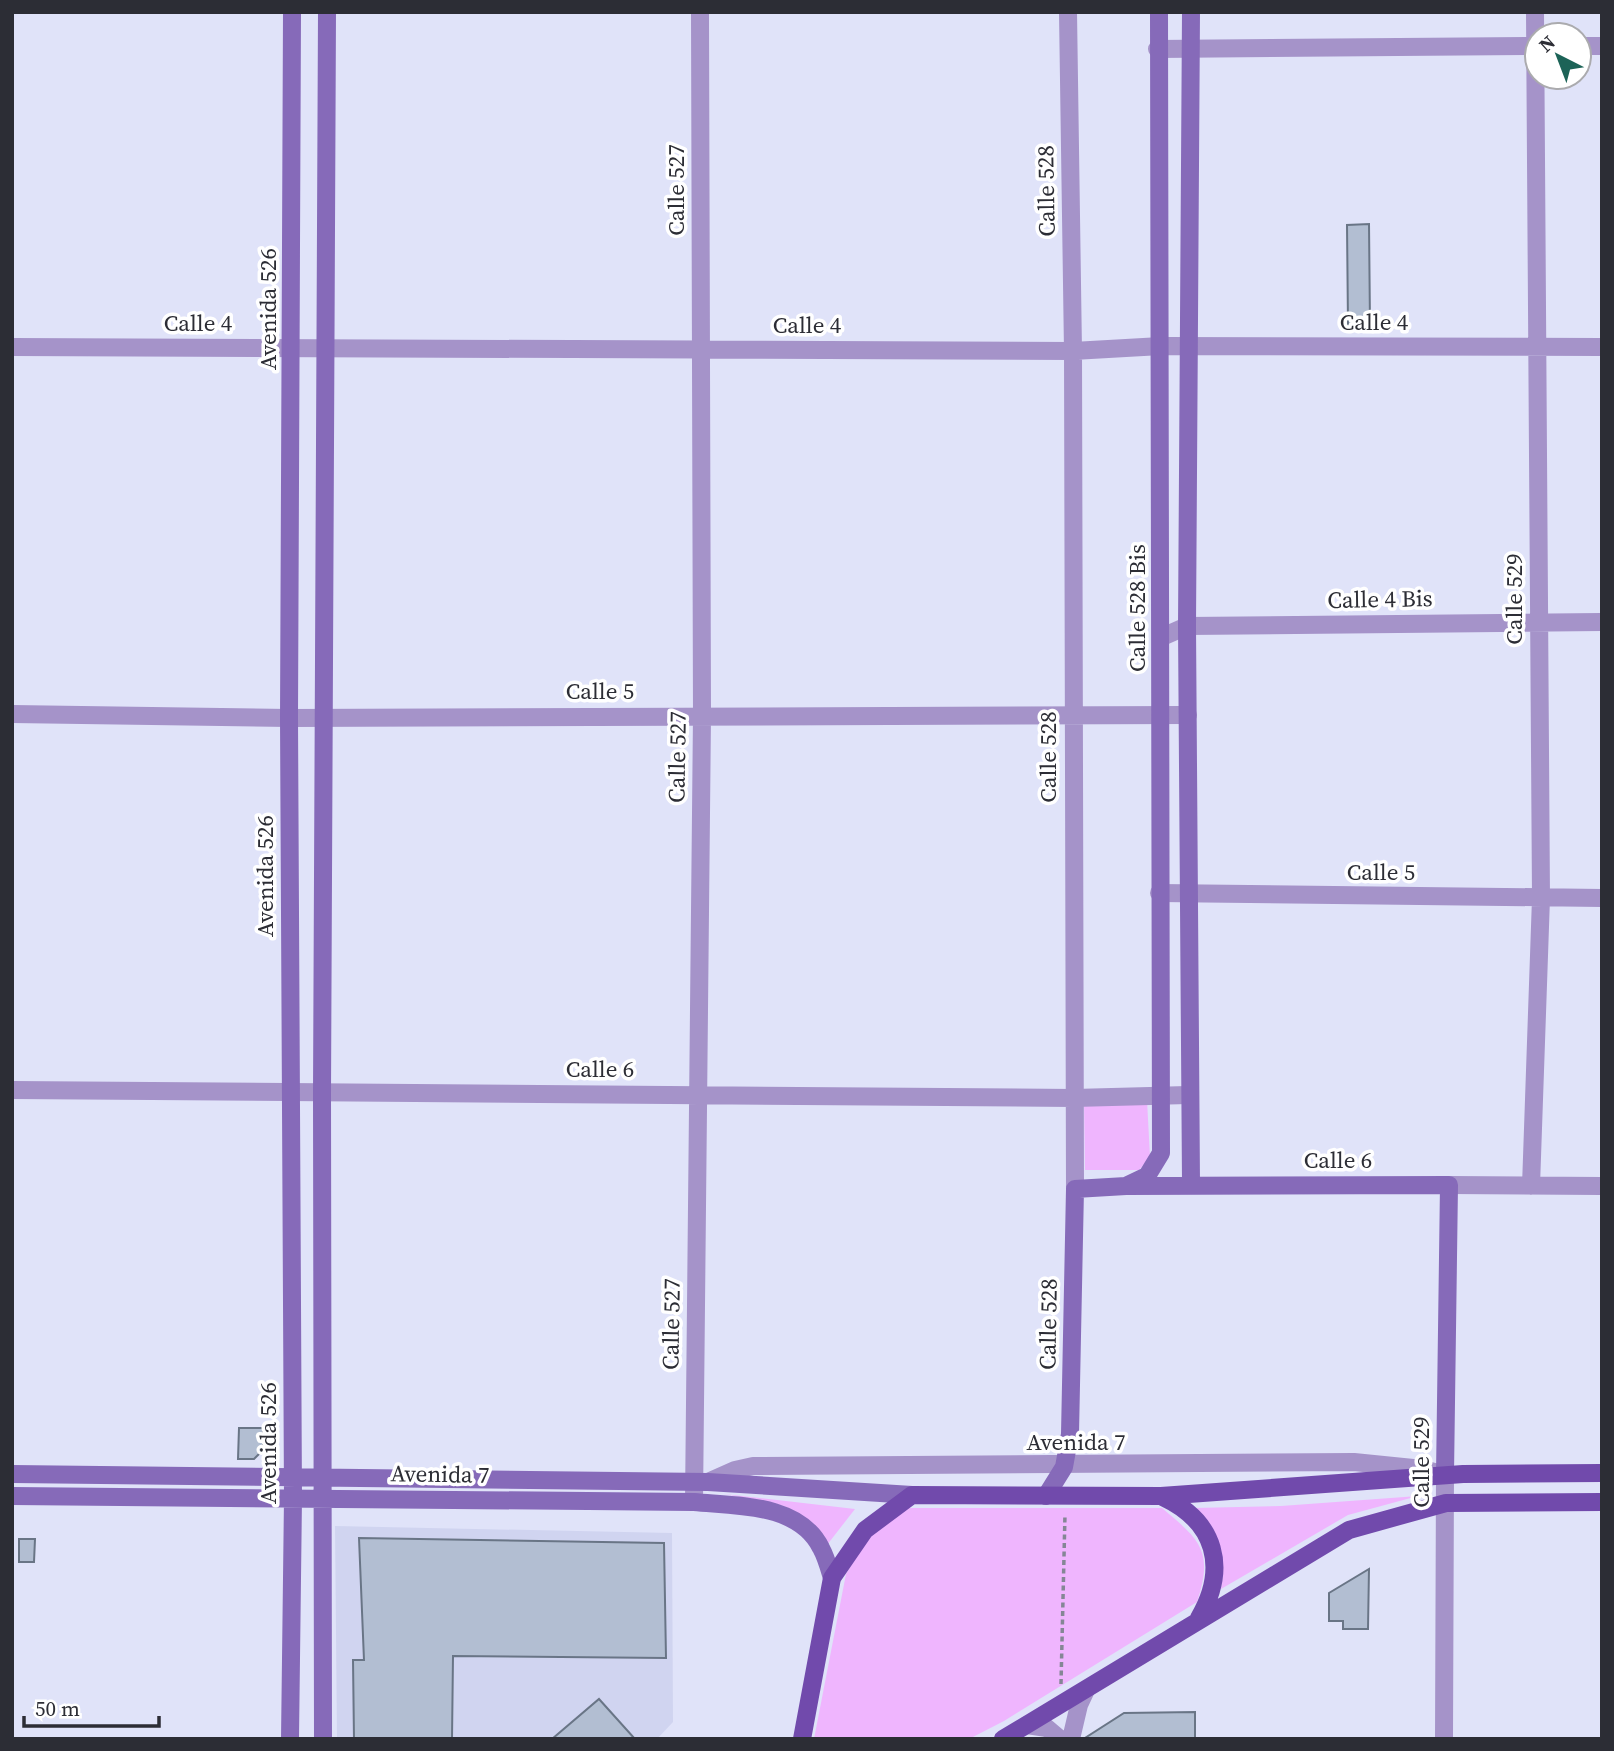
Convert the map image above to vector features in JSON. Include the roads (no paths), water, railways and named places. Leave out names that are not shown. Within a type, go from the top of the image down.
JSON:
[{"type":"main road","name":"Avenida 526","points":[[290,1739],[293,1498],[289,718],[292,12]]},
{"type":"main road","points":[[323,1739],[322,1093],[327,12]]},
{"type":"main road","name":"Calle 528 Bis","points":[[1126,1185],[1147,1175],[1161,1153],[1159,12]]},
{"type":"main road","points":[[1191,12],[1187,626],[1188,1095],[1191,1183]]},
{"type":"main road","name":"Calle 6","points":[[1075,1189],[1191,1183],[1449,1185]]},
{"type":"main road","name":"Calle 529","points":[[1445,1475],[1449,1185]]},
{"type":"main road","name":"Calle 528","points":[[1046,1496],[1064,1467],[1070,1434],[1075,1189]]},
{"type":"main road","name":"Avenida 7","points":[[12,1474],[701,1482],[912,1495],[1065,1497],[1161,1496],[1445,1475],[1602,1473]]},
{"type":"main road","points":[[802,1739],[832,1578],[865,1530],[912,1495]]},
{"type":"main road","name":"Avenida 7","points":[[12,1496],[694,1502],[760,1509],[797,1522],[821,1546],[832,1578]]},
{"type":"main road","points":[[1161,1496],[1188,1512],[1208,1537],[1214,1557],[1215,1579],[1210,1599],[1199,1618]]},
{"type":"main road","points":[[1003,1739],[1339,1535],[1376,1521],[1446,1503],[1602,1502]]},
{"type":"street","name":"Calle 527","points":[[694,1502],[701,1482],[698,1094],[702,715],[700,12]]},
{"type":"street","name":"Calle 528","points":[[1068,12],[1073,351],[1075,1189]]},
{"type":"street","points":[[1157,49],[1523,46]]},
{"type":"street","name":"Calle 529","points":[[1531,1186],[1541,898],[1537,91]]},
{"type":"street","name":"Calle 4","points":[[12,347],[1073,351],[1161,346],[1602,347]]},
{"type":"street","name":"Calle 4 Bis","points":[[1162,637],[1187,626],[1602,622]]},
{"type":"street","name":"Calle 5","points":[[12,714],[289,718],[1188,716]]},
{"type":"street","name":"Calle 5","points":[[1160,893],[1602,898]]},
{"type":"street","name":"Calle 6","points":[[12,1090],[1074,1098],[1188,1095]]},
{"type":"street","name":"Calle 6","points":[[1449,1185],[1602,1186]]},
{"type":"street","name":"Avenida 7","points":[[701,1482],[753,1466],[1064,1467],[1354,1462],[1423,1469],[1445,1475]]},
{"type":"street","name":"Calle 529","points":[[1444,1739],[1445,1475]]},
{"type":"street","points":[[1071,1739],[1079,1705],[1086,1690]]},
{"type":"street","points":[[1027,1725],[1047,1728],[1060,1739]]}]
